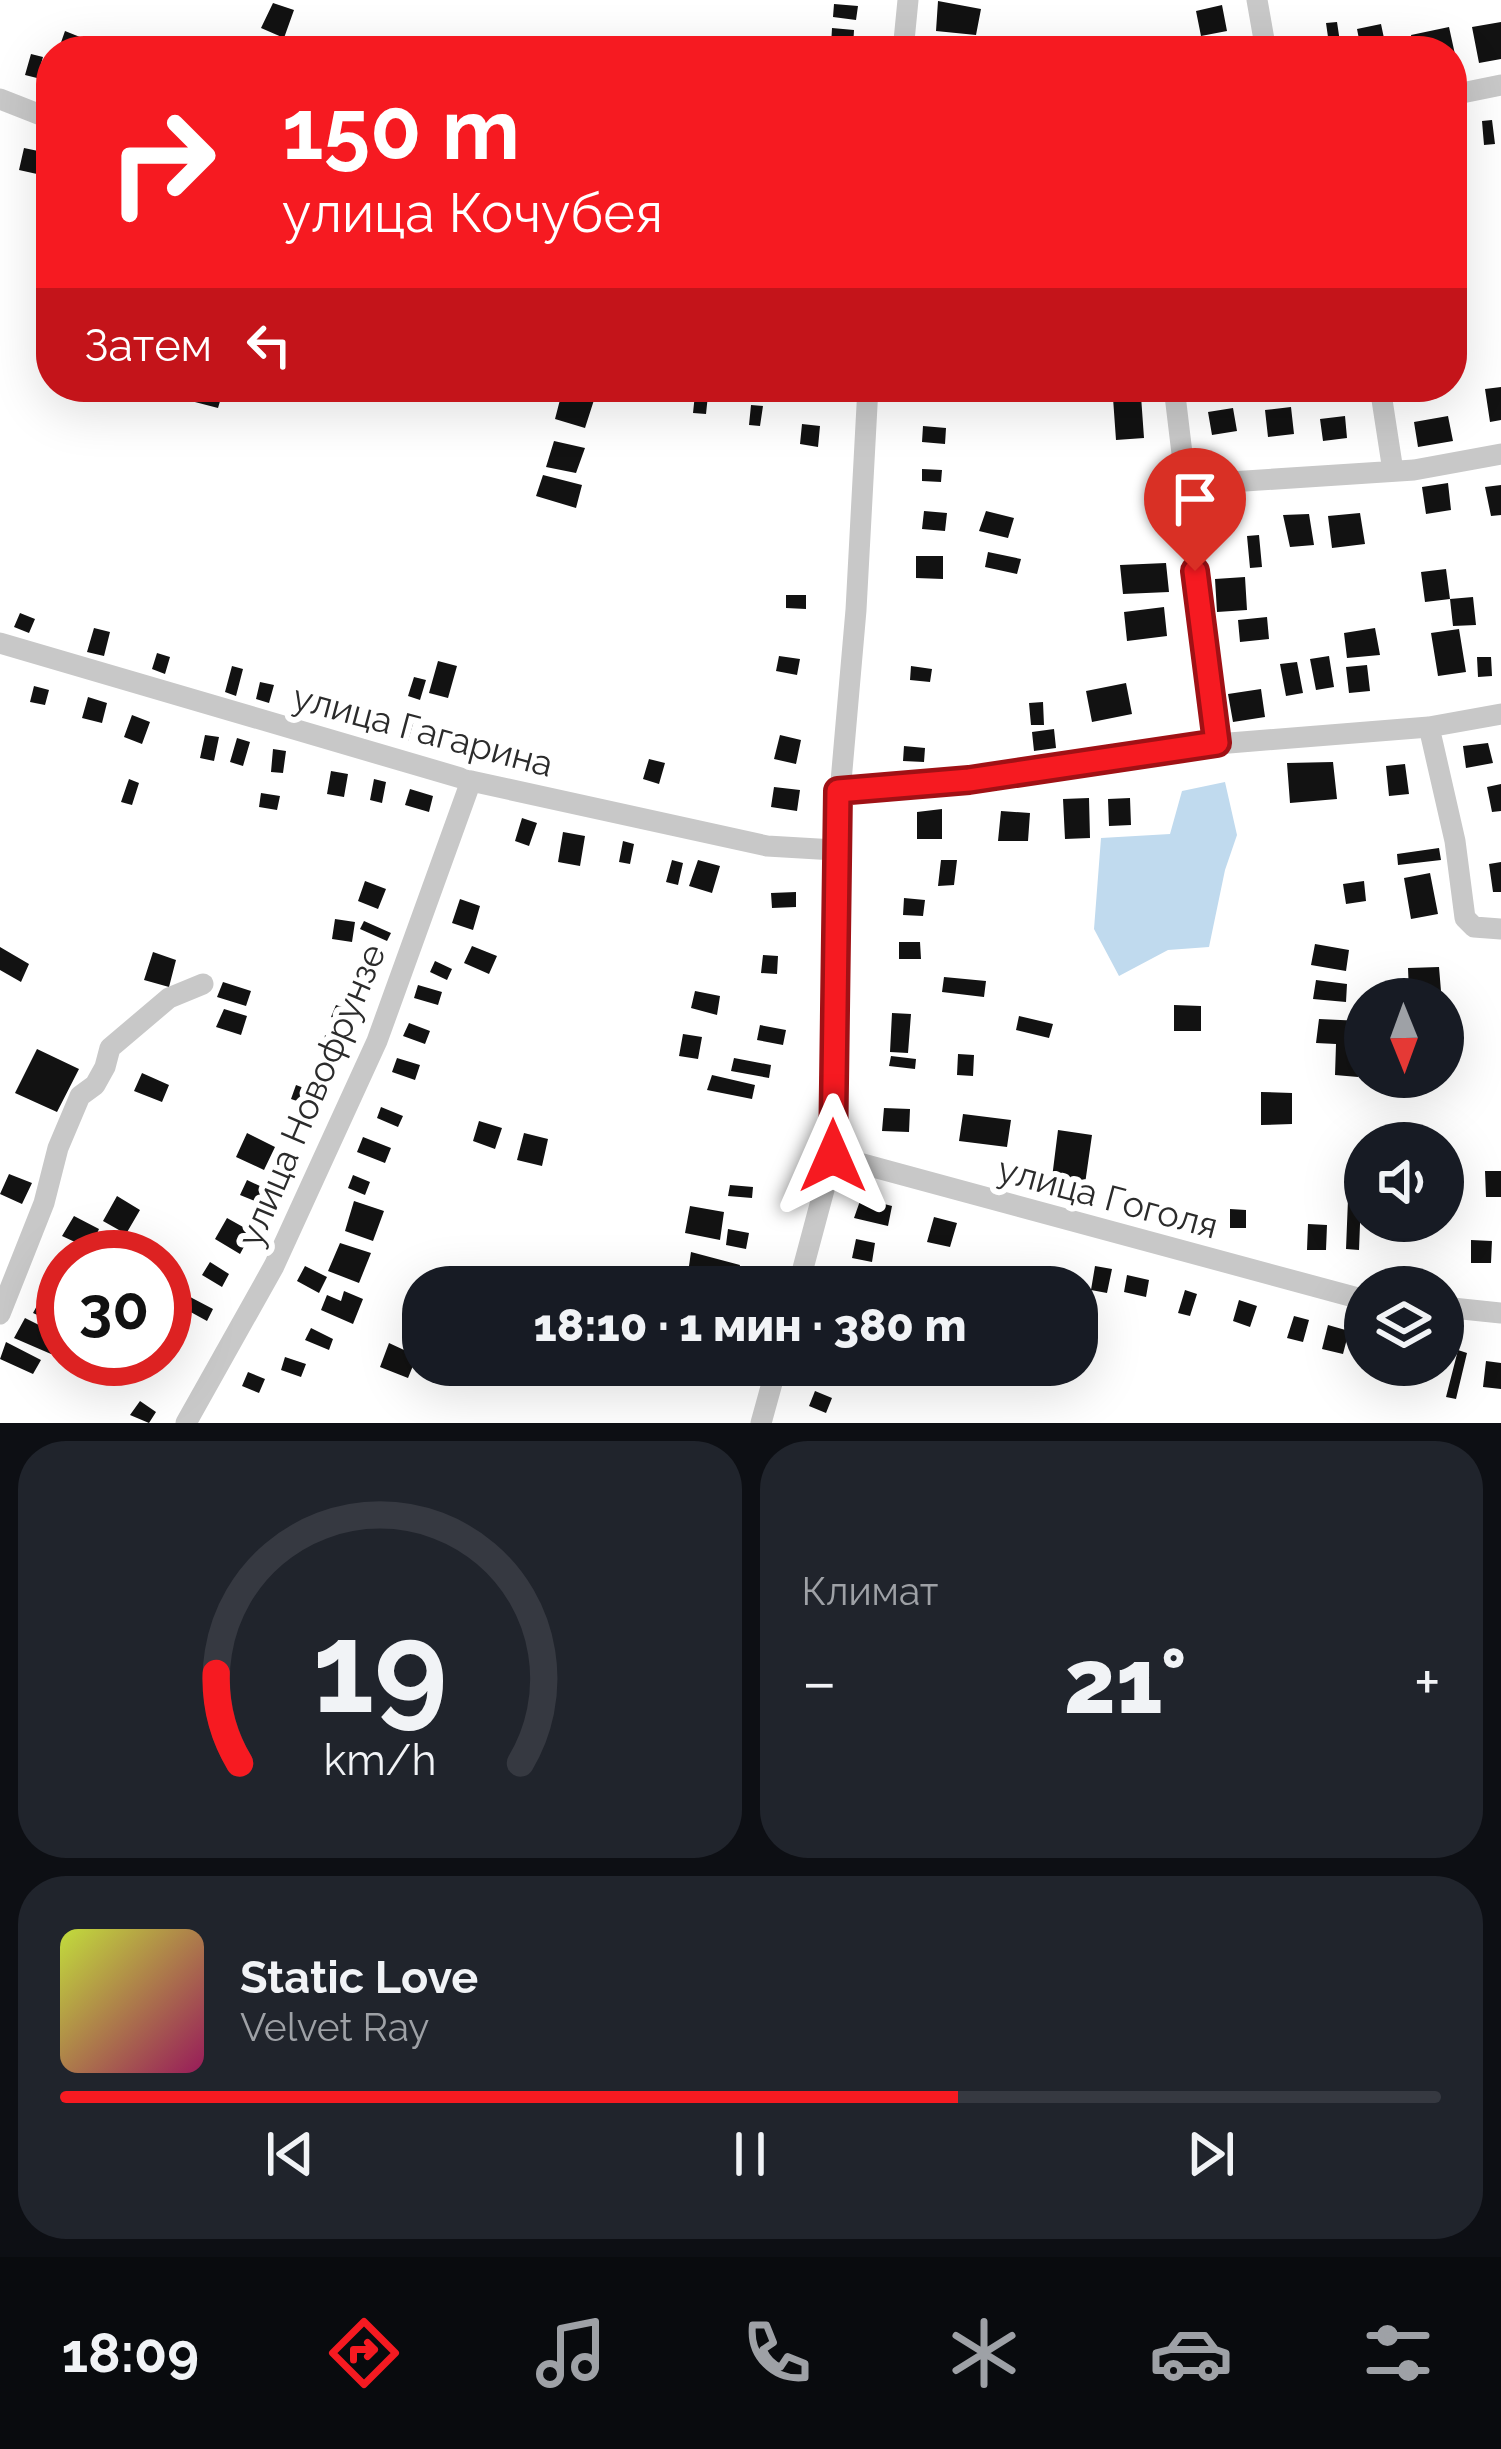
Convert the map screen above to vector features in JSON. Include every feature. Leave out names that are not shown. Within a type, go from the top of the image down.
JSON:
[{"type":"street","points":[[904,36],[908,0]]},
{"type":"street","points":[[1257,0],[1263,36]]},
{"type":"street","points":[[1467,92],[1501,85]]},
{"type":"street","points":[[0,99],[36,113]]},
{"type":"street","points":[[804,1266],[833,1156],[835,850],[856,610],[867,402]]},
{"type":"street","points":[[1176,402],[1217,743]]},
{"type":"street","points":[[1382,402],[1393,471]]},
{"type":"street","points":[[1184,485],[1393,471],[1501,454]]},
{"type":"street","name":"улица Гагарина","points":[[0,643],[471,781],[766,846],[835,850]]},
{"type":"street","points":[[838,791],[969,780],[1217,743],[1429,728],[1501,714]]},
{"type":"street","points":[[1429,728],[1455,841],[1466,918],[1474,927],[1501,929]]},
{"type":"street","name":"улица Новофрунзе","points":[[185,1423],[274,1266],[377,1041],[471,781]]},
{"type":"street","points":[[0,1314],[32,1238],[58,1148],[80,1096],[95,1085],[110,1048],[169,998],[203,983]]},
{"type":"street","name":"улица Гоголя","points":[[833,1156],[1344,1294]]},
{"type":"street","points":[[1464,1309],[1501,1313]]},
{"type":"street","points":[[761,1423],[771,1386]]},
{"type":"water","points":[[1225,782],[1237,835],[1209,947],[1168,950],[1119,976],[1094,929],[1101,838],[1170,834],[1182,791]]},
{"type":"building","points":[[938,1],[981,9],[976,35],[936,31]]},
{"type":"building","points":[[273,3],[294,10],[285,36],[261,28]]},
{"type":"building","points":[[834,4],[858,6],[856,20],[833,17]]},
{"type":"building","points":[[1222,5],[1227,31],[1201,36],[1196,11]]},
{"type":"building","points":[[1337,22],[1339,36],[1328,36],[1326,23]]},
{"type":"building","points":[[1501,22],[1501,59],[1479,63],[1472,27]]},
{"type":"building","points":[[1381,24],[1384,36],[1358,36],[1357,29]]},
{"type":"building","points":[[1449,27],[1451,36],[1411,36]]},
{"type":"building","points":[[832,28],[854,30],[854,36],[832,36]]},
{"type":"building","points":[[31,54],[36,55],[36,78],[25,75]]},
{"type":"building","points":[[1492,120],[1495,144],[1484,145],[1482,121]]},
{"type":"building","points":[[24,148],[36,151],[36,174],[19,170]]},
{"type":"building","points":[[1501,387],[1501,420],[1490,422],[1485,389]]},
{"type":"building","points":[[559,402],[593,402],[585,428],[555,419]]},
{"type":"building","points":[[694,402],[707,402],[706,414],[693,413]]},
{"type":"building","points":[[1113,402],[1141,402],[1144,438],[1116,440]]},
{"type":"building","points":[[751,405],[763,406],[760,426],[749,425]]},
{"type":"building","points":[[1291,407],[1294,434],[1268,437],[1265,410]]},
{"type":"building","points":[[1233,408],[1237,431],[1212,435],[1208,412]]},
{"type":"building","points":[[1345,416],[1347,438],[1323,441],[1320,419]]},
{"type":"building","points":[[1448,416],[1453,441],[1418,447],[1414,422]]},
{"type":"building","points":[[802,424],[820,426],[818,447],[800,444]]},
{"type":"building","points":[[923,426],[946,428],[945,444],[922,442]]},
{"type":"building","points":[[554,441],[585,448],[576,473],[546,467]]},
{"type":"building","points":[[922,469],[942,470],[941,482],[922,481]]},
{"type":"building","points":[[543,475],[582,485],[576,508],[536,496]]},
{"type":"building","points":[[1448,483],[1451,510],[1426,514],[1422,487]]},
{"type":"building","points":[[1501,485],[1501,515],[1491,516],[1485,487]]},
{"type":"building","points":[[924,511],[947,513],[945,531],[922,529]]},
{"type":"building","points":[[986,511],[1014,518],[1008,538],[979,531]]},
{"type":"building","points":[[1360,513],[1365,544],[1332,548],[1328,516]]},
{"type":"building","points":[[1309,514],[1314,545],[1290,547],[1283,515]]},
{"type":"building","points":[[1259,535],[1262,567],[1250,568],[1247,536]]},
{"type":"building","points":[[988,552],[1021,559],[1017,574],[985,567]]},
{"type":"building","points":[[916,556],[943,556],[943,579],[916,578]]},
{"type":"building","points":[[1166,563],[1169,592],[1123,594],[1120,565]]},
{"type":"building","points":[[1446,569],[1450,599],[1425,602],[1421,572]]},
{"type":"building","points":[[1245,577],[1247,610],[1217,612],[1215,579]]},
{"type":"building","points":[[786,595],[806,595],[806,609],[786,608]]},
{"type":"building","points":[[1473,597],[1476,625],[1453,626],[1450,599]]},
{"type":"building","points":[[1164,607],[1167,636],[1127,641],[1124,612]]},
{"type":"building","points":[[20,613],[35,619],[29,633],[14,627]]},
{"type":"building","points":[[1267,617],[1269,639],[1240,642],[1238,620]]},
{"type":"building","points":[[94,628],[110,632],[104,656],[87,652]]},
{"type":"building","points":[[1375,628],[1380,655],[1347,658],[1344,633]]},
{"type":"building","points":[[1459,629],[1466,672],[1438,676],[1431,633]]},
{"type":"building","points":[[157,653],[170,657],[165,674],[152,669]]},
{"type":"building","points":[[779,656],[800,659],[797,675],[776,671]]},
{"type":"building","points":[[1329,656],[1334,687],[1316,690],[1310,659]]},
{"type":"building","points":[[1477,657],[1491,657],[1492,676],[1478,677]]},
{"type":"building","points":[[438,661],[457,666],[448,698],[429,693]]},
{"type":"building","points":[[1297,662],[1303,693],[1286,696],[1280,664]]},
{"type":"building","points":[[1367,665],[1370,691],[1349,693],[1346,667]]},
{"type":"building","points":[[232,666],[243,669],[236,696],[225,692]]},
{"type":"building","points":[[911,666],[932,669],[930,682],[910,680]]},
{"type":"building","points":[[414,677],[426,680],[420,700],[408,696]]},
{"type":"building","points":[[260,682],[274,685],[269,703],[256,699]]},
{"type":"building","points":[[1126,683],[1132,714],[1092,722],[1086,691]]},
{"type":"building","points":[[34,686],[49,690],[45,705],[30,702]]},
{"type":"building","points":[[1261,689],[1265,717],[1233,722],[1228,694]]},
{"type":"building","points":[[88,697],[107,703],[102,723],[82,718]]},
{"type":"building","points":[[320,698],[333,702],[328,718],[315,715]]},
{"type":"building","points":[[1043,702],[1044,725],[1031,725],[1029,703]]},
{"type":"building","points":[[375,709],[386,712],[380,732],[369,728]]},
{"type":"building","points":[[403,713],[415,717],[408,741],[396,737]]},
{"type":"building","points":[[132,715],[150,722],[142,744],[124,737]]},
{"type":"building","points":[[1054,729],[1056,748],[1034,751],[1032,732]]},
{"type":"building","points":[[205,735],[219,737],[214,761],[200,758]]},
{"type":"building","points":[[780,735],[801,740],[796,764],[774,759]]},
{"type":"building","points":[[237,738],[250,742],[243,766],[230,762]]},
{"type":"building","points":[[1488,743],[1493,763],[1466,768],[1463,746]]},
{"type":"building","points":[[904,746],[925,748],[924,762],[903,761]]},
{"type":"building","points":[[273,749],[286,751],[283,773],[271,772]]},
{"type":"building","points":[[649,759],[665,763],[659,784],[643,779]]},
{"type":"building","points":[[1333,762],[1337,799],[1290,803],[1287,763]]},
{"type":"building","points":[[1405,764],[1409,794],[1389,796],[1386,766]]},
{"type":"building","points":[[331,771],[348,774],[344,797],[327,794]]},
{"type":"building","points":[[129,779],[139,783],[132,805],[121,802]]},
{"type":"building","points":[[374,779],[386,782],[382,803],[370,800]]},
{"type":"building","points":[[1501,784],[1501,811],[1492,812],[1487,787]]},
{"type":"building","points":[[774,787],[800,790],[797,811],[771,807]]},
{"type":"building","points":[[410,789],[433,796],[429,812],[405,805]]},
{"type":"building","points":[[261,793],[280,796],[277,810],[259,807]]},
{"type":"building","points":[[1089,798],[1090,838],[1065,839],[1063,799]]},
{"type":"building","points":[[1130,798],[1131,825],[1109,826],[1108,799]]},
{"type":"building","points":[[942,809],[942,839],[917,839],[917,812]]},
{"type":"building","points":[[1001,811],[1030,813],[1028,841],[998,841]]},
{"type":"building","points":[[522,818],[537,823],[529,846],[515,841]]},
{"type":"building","points":[[563,832],[585,836],[580,866],[558,862]]},
{"type":"building","points":[[623,841],[634,844],[630,864],[619,862]]},
{"type":"building","points":[[1439,848],[1441,860],[1398,865],[1397,854]]},
{"type":"building","points":[[672,860],[683,863],[678,885],[666,882]]},
{"type":"building","points":[[698,860],[720,866],[712,893],[689,886]]},
{"type":"building","points":[[941,860],[957,860],[954,885],[938,886]]},
{"type":"building","points":[[1501,862],[1501,892],[1493,892],[1489,864]]},
{"type":"building","points":[[1430,873],[1438,914],[1411,919],[1404,878]]},
{"type":"building","points":[[365,881],[386,889],[378,909],[358,901]]},
{"type":"building","points":[[1364,881],[1366,901],[1346,904],[1343,884]]},
{"type":"building","points":[[796,892],[796,907],[772,908],[771,893]]},
{"type":"building","points":[[904,898],[925,900],[923,916],[903,915]]},
{"type":"building","points":[[460,899],[480,906],[473,930],[452,923]]},
{"type":"building","points":[[335,919],[355,922],[352,942],[332,939]]},
{"type":"building","points":[[364,921],[391,933],[387,941],[360,929]]},
{"type":"building","points":[[899,942],[920,942],[921,959],[899,959]]},
{"type":"building","points":[[1315,944],[1349,950],[1346,971],[1311,965]]},
{"type":"building","points":[[472,946],[497,956],[489,974],[464,963]]},
{"type":"building","points":[[0,947],[29,964],[21,982],[0,970]]},
{"type":"building","points":[[153,952],[176,960],[169,987],[144,980]]},
{"type":"building","points":[[763,955],[778,956],[777,974],[761,973]]},
{"type":"building","points":[[435,961],[452,969],[447,980],[430,972]]},
{"type":"building","points":[[1439,967],[1440,978],[1408,978],[1408,968]]},
{"type":"building","points":[[944,977],[986,981],[984,997],[942,992]]},
{"type":"building","points":[[1316,980],[1344,984],[1344,1002],[1313,999]]},
{"type":"building","points":[[223,982],[251,991],[246,1006],[217,997]]},
{"type":"building","points":[[418,985],[442,992],[438,1005],[414,998]]},
{"type":"building","points":[[695,991],[720,996],[717,1015],[691,1008]]},
{"type":"building","points":[[336,1005],[359,1013],[354,1026],[331,1017]]},
{"type":"building","points":[[1174,1005],[1201,1006],[1201,1031],[1174,1031]]},
{"type":"building","points":[[224,1009],[247,1016],[241,1035],[216,1027]]},
{"type":"building","points":[[892,1013],[911,1014],[908,1053],[890,1052]]},
{"type":"building","points":[[1019,1016],[1053,1024],[1049,1038],[1016,1030]]},
{"type":"building","points":[[1319,1019],[1344,1020],[1344,1076],[1335,1075],[1336,1044],[1316,1043]]},
{"type":"building","points":[[409,1023],[430,1031],[425,1044],[403,1036]]},
{"type":"building","points":[[760,1025],[786,1030],[783,1045],[757,1040]]},
{"type":"building","points":[[683,1034],[702,1037],[698,1059],[679,1056]]},
{"type":"building","points":[[325,1035],[341,1037],[338,1058],[322,1055]]},
{"type":"building","points":[[37,1049],[79,1069],[57,1112],[15,1093]]},
{"type":"building","points":[[958,1054],[974,1055],[973,1076],[957,1075]]},
{"type":"building","points":[[891,1056],[916,1059],[915,1069],[889,1066]]},
{"type":"building","points":[[397,1058],[420,1065],[415,1080],[392,1072]]},
{"type":"building","points":[[734,1058],[771,1065],[769,1078],[731,1071]]},
{"type":"building","points":[[142,1073],[169,1085],[162,1102],[134,1091]]},
{"type":"building","points":[[712,1075],[755,1085],[752,1099],[707,1090]]},
{"type":"building","points":[[296,1085],[317,1093],[312,1106],[291,1099]]},
{"type":"building","points":[[1261,1092],[1292,1093],[1292,1124],[1261,1125]]},
{"type":"building","points":[[381,1107],[403,1116],[398,1127],[377,1118]]},
{"type":"building","points":[[884,1108],[910,1109],[909,1132],[882,1131]]},
{"type":"building","points":[[963,1114],[1011,1120],[1007,1147],[959,1141]]},
{"type":"building","points":[[479,1121],[502,1128],[495,1149],[473,1141]]},
{"type":"building","points":[[1058,1130],[1092,1135],[1085,1184],[1052,1178]]},
{"type":"building","points":[[247,1133],[275,1147],[264,1170],[236,1157]]},
{"type":"building","points":[[524,1133],[548,1139],[542,1166],[517,1160]]},
{"type":"building","points":[[363,1137],[391,1148],[385,1163],[357,1152]]},
{"type":"building","points":[[1485,1171],[1501,1171],[1501,1197],[1486,1197]]},
{"type":"building","points":[[9,1174],[32,1183],[22,1204],[0,1194]]},
{"type":"building","points":[[353,1175],[370,1182],[365,1195],[348,1188]]},
{"type":"building","points":[[247,1180],[273,1192],[267,1206],[240,1195]]},
{"type":"building","points":[[730,1185],[753,1187],[752,1198],[728,1196]]},
{"type":"building","points":[[117,1196],[140,1210],[128,1230],[103,1221]]},
{"type":"building","points":[[861,1198],[892,1206],[888,1226],[854,1218]]},
{"type":"building","points":[[354,1201],[384,1211],[373,1241],[345,1231]]},
{"type":"building","points":[[690,1206],[724,1212],[720,1240],[685,1233]]},
{"type":"building","points":[[1230,1209],[1246,1210],[1246,1228],[1230,1228]]},
{"type":"building","points":[[74,1216],[99,1229],[99,1230],[66,1230]]},
{"type":"building","points":[[934,1217],[957,1223],[950,1247],[927,1242]]},
{"type":"building","points":[[227,1218],[252,1232],[240,1254],[215,1239]]},
{"type":"building","points":[[1308,1224],[1327,1225],[1326,1250],[1307,1250]]},
{"type":"building","points":[[728,1229],[749,1233],[746,1249],[726,1245]]},
{"type":"building","points":[[856,1239],[875,1243],[872,1262],[852,1258]]},
{"type":"building","points":[[1471,1240],[1492,1241],[1491,1263],[1471,1263]]},
{"type":"building","points":[[1346,1242],[1359,1242],[1359,1250],[1346,1249]]},
{"type":"building","points":[[340,1243],[371,1253],[359,1283],[328,1271]]},
{"type":"building","points":[[691,1252],[740,1265],[740,1266],[689,1266]]},
{"type":"building","points":[[210,1262],[229,1274],[222,1287],[202,1275]]},
{"type":"building","points":[[305,1266],[327,1277],[319,1293],[297,1281]]},
{"type":"building","points":[[1098,1267],[1112,1269],[1107,1293],[1098,1291]]},
{"type":"building","points":[[1127,1275],[1149,1280],[1146,1297],[1124,1292]]},
{"type":"building","points":[[1185,1290],[1197,1294],[1190,1316],[1178,1313]]},
{"type":"building","points":[[344,1291],[363,1299],[353,1324],[321,1310],[327,1295],[341,1301]]},
{"type":"building","points":[[192,1298],[213,1309],[207,1321],[192,1313]]},
{"type":"building","points":[[1239,1300],[1257,1306],[1250,1327],[1233,1321]]},
{"type":"building","points":[[1294,1316],[1309,1320],[1303,1342],[1287,1338]]},
{"type":"building","points":[[25,1318],[36,1324],[36,1348],[14,1338]]},
{"type":"building","points":[[1328,1325],[1344,1330],[1343,1354],[1322,1349]]},
{"type":"building","points":[[311,1328],[333,1339],[329,1350],[305,1340]]},
{"type":"building","points":[[6,1342],[36,1357],[36,1369],[33,1374],[0,1359]]},
{"type":"building","points":[[389,1343],[402,1349],[402,1376],[380,1367]]},
{"type":"building","points":[[285,1357],[306,1364],[301,1377],[281,1370]]},
{"type":"building","points":[[1486,1361],[1501,1363],[1501,1389],[1483,1387]]},
{"type":"building","points":[[248,1372],[265,1379],[259,1393],[242,1386]]},
{"type":"building","points":[[1449,1386],[1459,1386],[1456,1399],[1446,1397]]},
{"type":"building","points":[[815,1391],[832,1398],[826,1413],[809,1406]]},
{"type":"building","points":[[140,1401],[156,1412],[149,1423],[130,1415]]},
{"type":"route","points":[[833,1156],[838,791],[969,780],[1217,743],[1195,571]]}]
